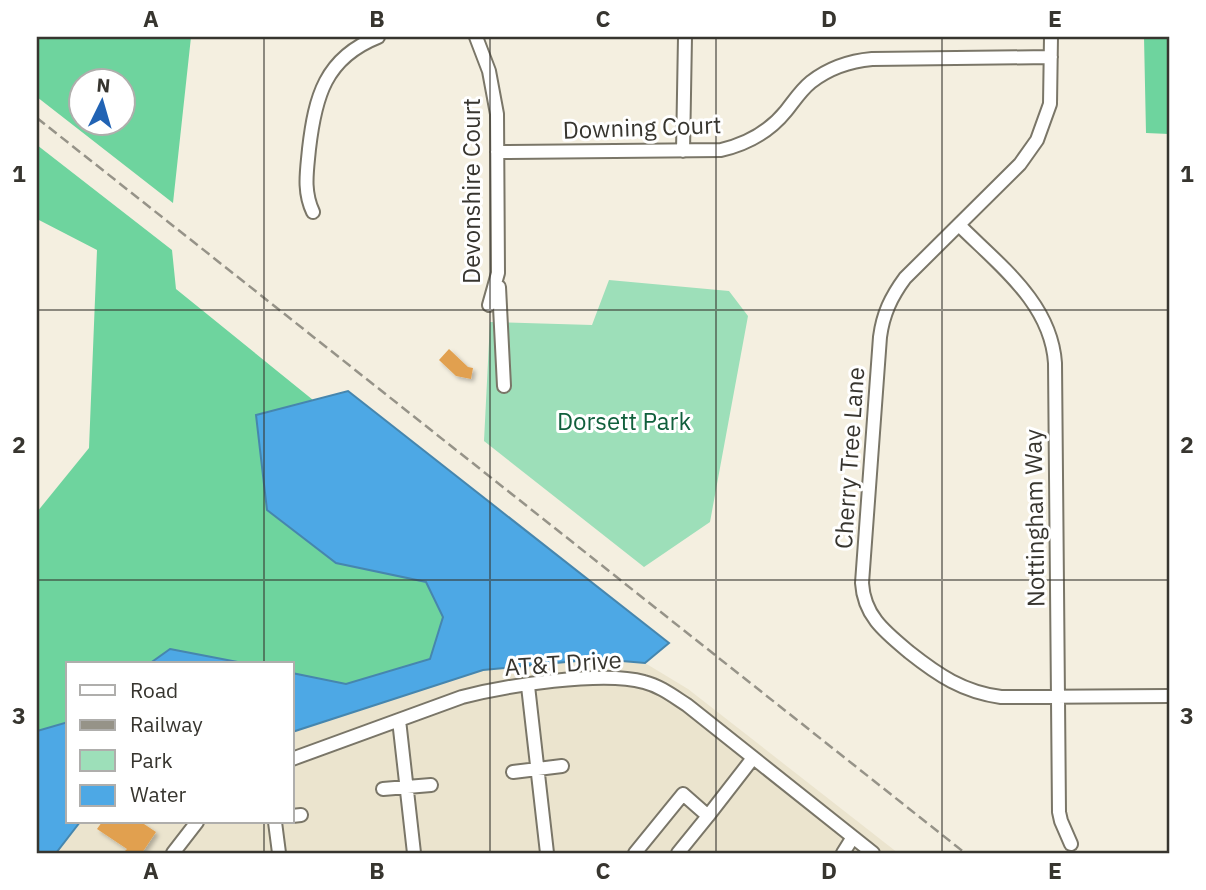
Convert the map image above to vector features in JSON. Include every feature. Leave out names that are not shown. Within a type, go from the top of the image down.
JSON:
[{"type":"street","points":[[313,212],[307,197],[306,174],[313,122],[322,88],[344,57],[378,37]]},
{"type":"street","name":"Devonshire Court","points":[[476,37],[494,90],[497,114],[498,273],[489,305]]},
{"type":"street","points":[[683,151],[685,37]]},
{"type":"street","name":"Cherry Tree Lane","points":[[1051,37],[1050,104],[1037,140],[1020,164],[905,278],[891,299],[881,325],[862,583],[864,599],[871,617],[884,632],[934,672],[961,688],[1001,697],[1169,696]]},
{"type":"street","name":"Downing Court","points":[[497,152],[721,150],[754,139],[776,122],[812,81],[832,69],[852,62],[872,59],[1051,57]]},
{"type":"street","name":"Nottingham Way","points":[[959,225],[1033,301],[1045,320],[1052,342],[1055,363],[1059,812],[1071,844]]},
{"type":"street","points":[[498,273],[504,386]]},
{"type":"street","name":"AT&T Drive","points":[[294,758],[462,697],[488,691],[617,677],[664,689],[873,853]]},
{"type":"street","points":[[528,686],[547,853]]},
{"type":"street","points":[[399,720],[414,853]]},
{"type":"street","points":[[678,853],[753,758]]},
{"type":"street","points":[[513,772],[562,766]]},
{"type":"street","points":[[383,789],[431,785]]},
{"type":"street","points":[[635,853],[682,794],[708,816]]},
{"type":"street","points":[[173,853],[195,824]]},
{"type":"street","points":[[275,824],[279,853]]},
{"type":"street","points":[[843,853],[853,837]]},
{"type":"shaded area","points":[[598,659],[645,663],[688,689],[898,853],[56,853],[78,824],[294,824],[294,731],[483,670]]},
{"type":"green space","points":[[37,37],[191,37],[173,203],[87,136],[136,136],[136,66],[66,66],[66,120],[37,97]]},
{"type":"green space","points":[[1144,37],[1169,37],[1169,134],[1146,133]]},
{"type":"green space","points":[[37,145],[172,250],[176,289],[313,400],[256,415],[336,563],[426,582],[443,617],[431,659],[346,684],[294,673],[294,662],[238,662],[170,649],[152,662],[66,662],[66,723],[37,731],[37,512],[89,448],[97,250],[37,219]]},
{"type":"green space","name":"Dorsett Park","points":[[609,280],[729,291],[748,316],[710,522],[644,567],[484,441],[490,322],[592,325]]},
{"type":"water","points":[[348,391],[669,643],[645,663],[598,659],[483,670],[294,731],[294,673],[346,684],[430,659],[443,617],[426,582],[336,563],[267,510],[256,415]]},
{"type":"water","points":[[170,649],[238,662],[152,662]]},
{"type":"water","points":[[66,723],[66,824],[78,824],[56,853],[37,853],[37,731]]},
{"type":"building","points":[[449,349],[468,367],[473,368],[471,379],[456,376],[439,360]]},
{"type":"building","points":[[101,824],[144,824],[156,832],[142,853],[123,853],[127,849],[97,829]]},
{"type":"railway","points":[[37,118],[965,853]]}]
